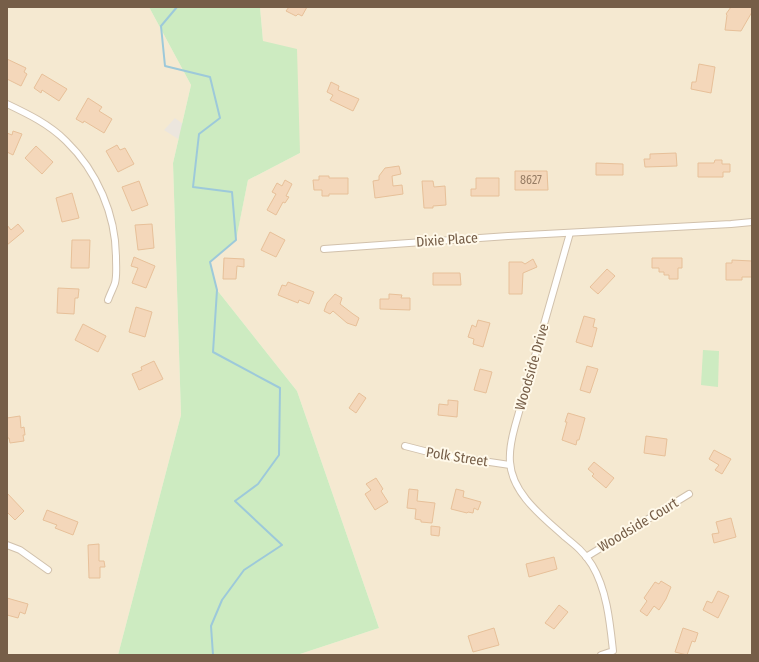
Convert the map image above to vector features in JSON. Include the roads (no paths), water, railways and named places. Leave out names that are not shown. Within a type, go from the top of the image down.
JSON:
[{"type":"street","points":[[7,104],[38,120],[65,140],[86,164],[98,184],[111,218],[116,253],[115,283],[108,300]]},
{"type":"street","points":[[570,233],[752,222]]},
{"type":"street","name":"Dixie Place","points":[[324,248],[570,233]]},
{"type":"street","name":"Woodside Drive","points":[[570,233],[515,426],[510,451],[510,465],[518,487],[529,503],[586,557],[592,565],[602,588],[610,623],[612,651],[601,655]]},
{"type":"street","name":"Polk Street","points":[[405,446],[436,454],[510,465]]},
{"type":"street","name":"Woodside Court","points":[[586,557],[689,494]]},
{"type":"street","points":[[7,545],[20,550],[48,570]]},
{"type":"waterway","points":[[177,7],[161,26],[165,66],[210,77],[220,118],[199,134],[193,187],[232,192],[236,240],[210,262],[217,290],[213,352],[280,388],[279,455],[258,484],[235,501],[282,545],[244,570],[222,600],[211,626],[213,655]]}]
